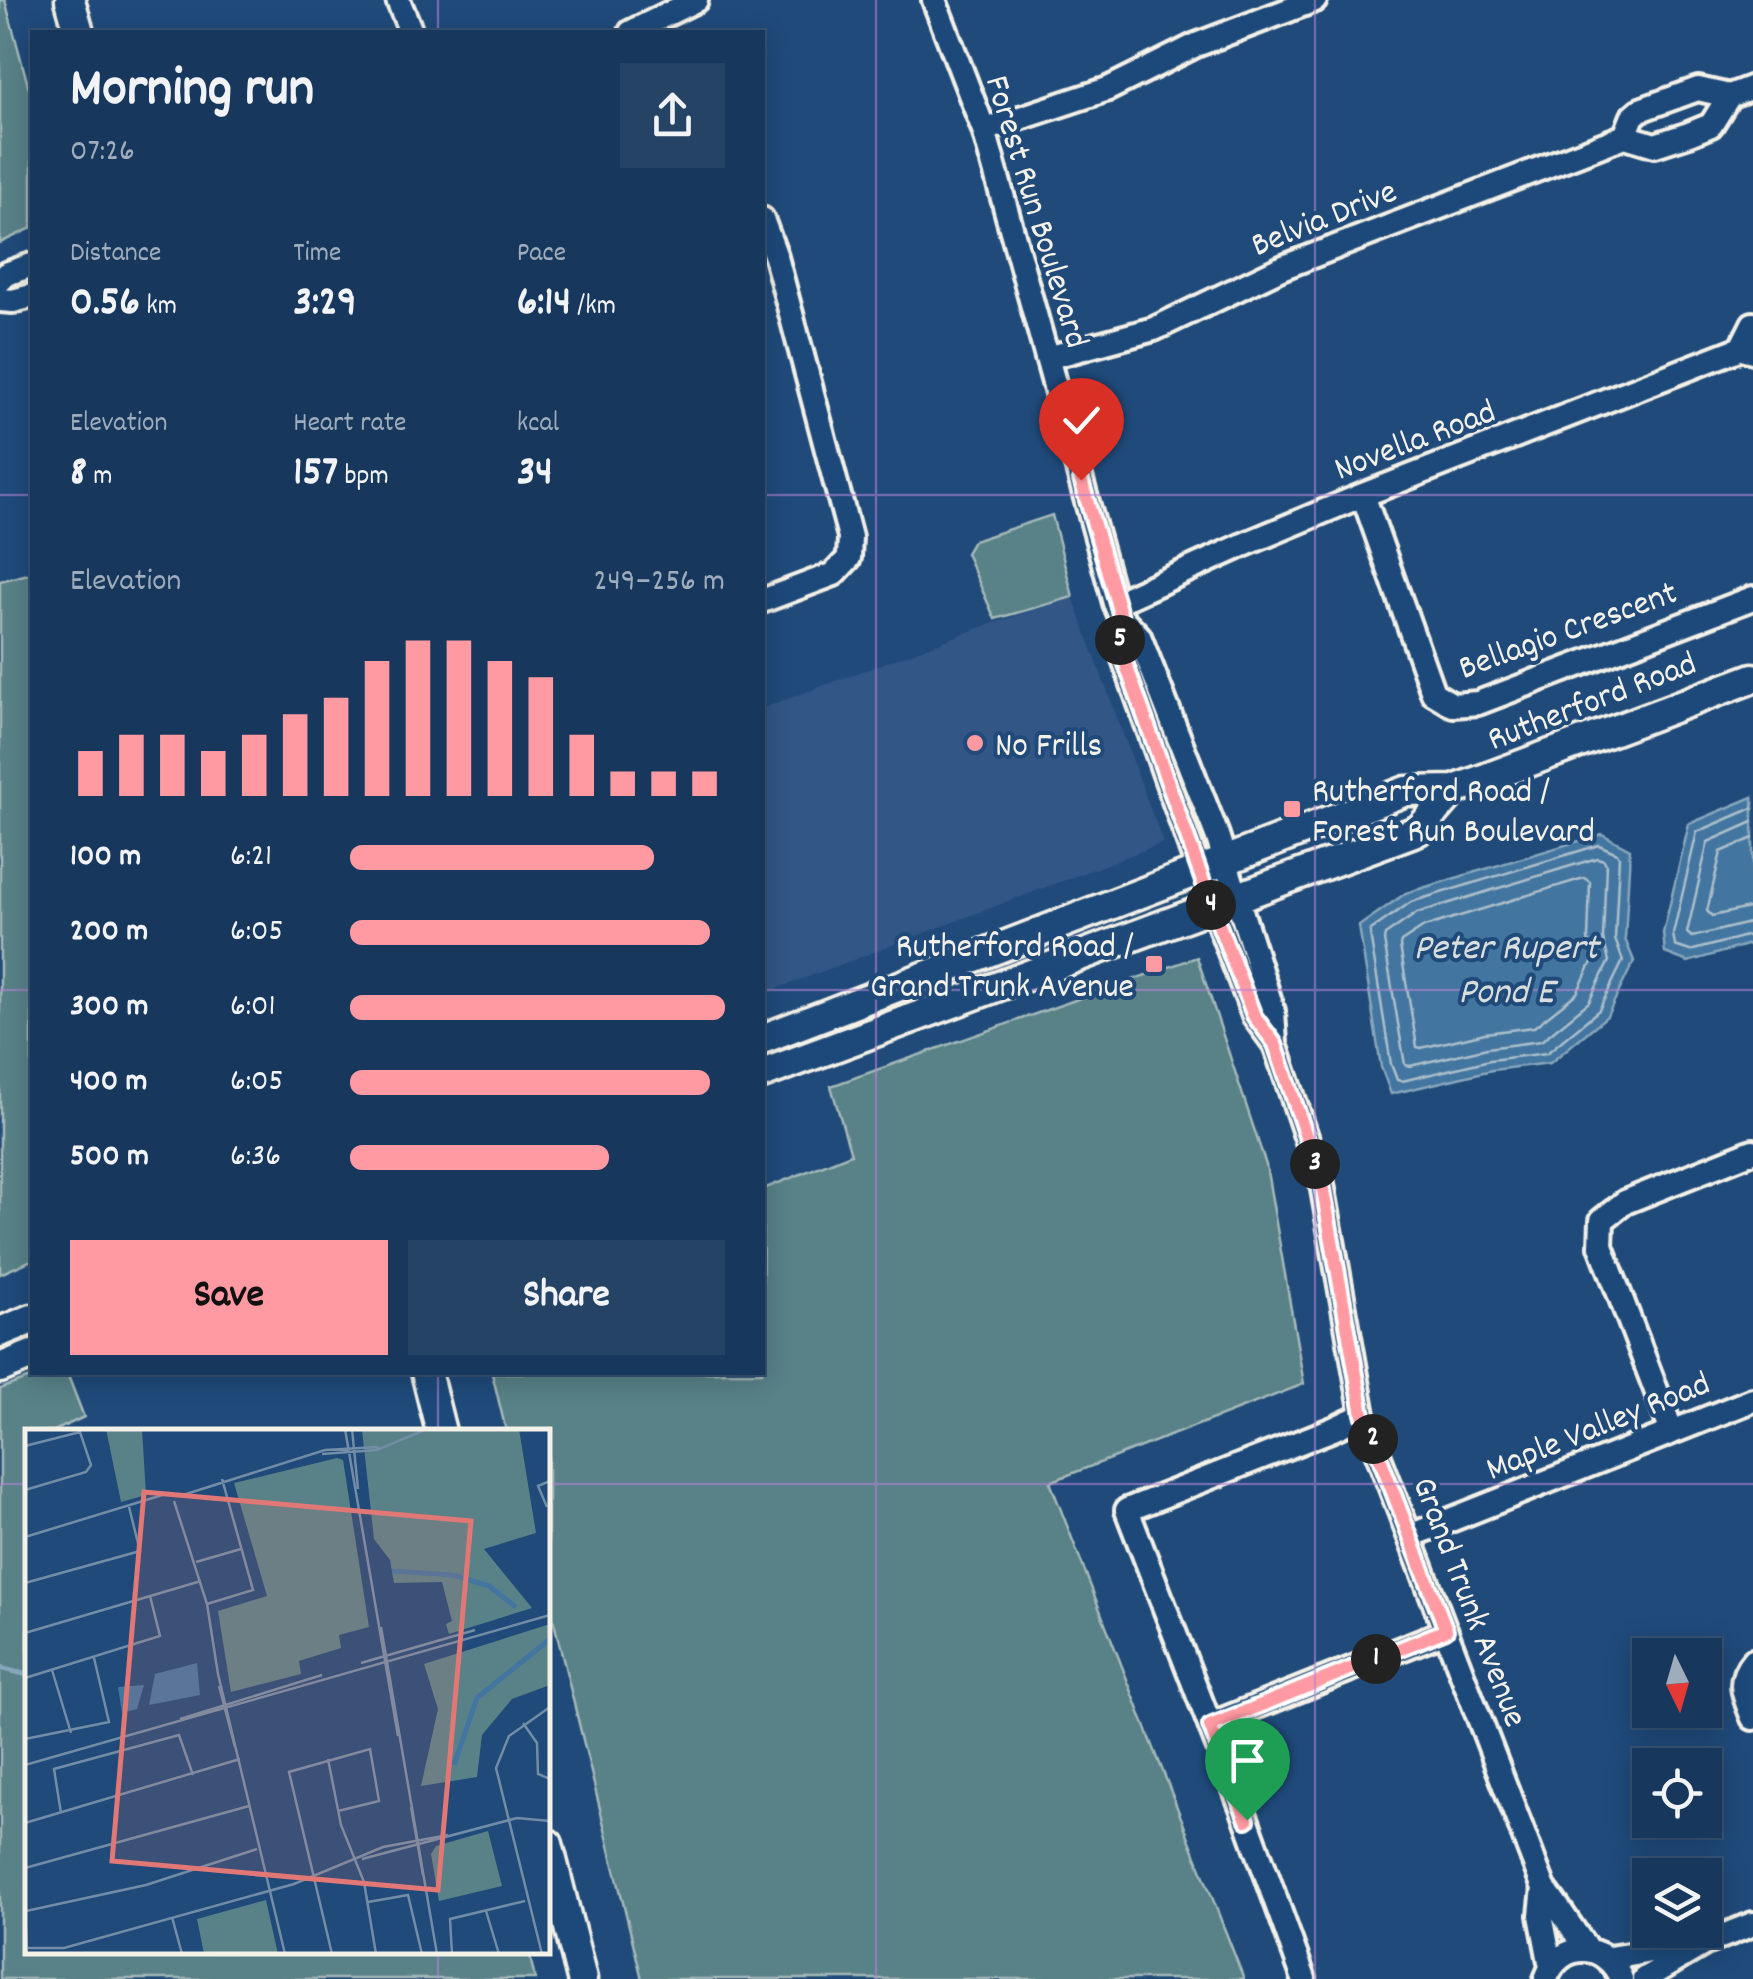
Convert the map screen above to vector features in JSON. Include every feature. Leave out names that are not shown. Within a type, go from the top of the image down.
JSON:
[{"type":"main road","points":[[70,0],[78,30]]},
{"type":"main road","name":"Rutherford Road","points":[[765,1038],[1406,791],[1454,790],[1753,678]]},
{"type":"main road","name":"Rutherford Road","points":[[765,1073],[1419,830],[1454,790]]},
{"type":"main road","points":[[0,1332],[30,1321]]},
{"type":"main road","points":[[0,1368],[30,1356]]},
{"type":"main road","points":[[427,1375],[440,1429]]},
{"type":"main road","points":[[550,1852],[582,1979]]},
{"type":"street","points":[[398,0],[410,30]]},
{"type":"street","points":[[637,30],[674,15],[696,0]]},
{"type":"street","name":"Forest Run Boulevard","points":[[934,0],[984,130],[1118,610],[1139,636],[1225,902]]},
{"type":"street","points":[[984,130],[1108,89],[1196,45],[1315,0]]},
{"type":"street","name":"Belvia Drive","points":[[1624,136],[1632,116],[1640,110],[1698,90],[1729,96],[1753,87]]},
{"type":"street","name":"Belvia Drive","points":[[1047,358],[1154,329],[1281,268],[1624,136],[1655,145],[1689,134],[1711,124],[1729,96]]},
{"type":"street","points":[[765,227],[850,536],[849,558],[834,574],[765,600]]},
{"type":"street","points":[[0,280],[6,274],[30,267]]},
{"type":"street","points":[[0,300],[30,297]]},
{"type":"street","name":"Novella Road","points":[[1118,610],[1243,544],[1747,349],[1753,324]]},
{"type":"street","name":"Bellagio Crescent","points":[[1362,495],[1434,693],[1452,705],[1478,702],[1753,598]]},
{"type":"street","name":"Grand Trunk Avenue","points":[[1225,902],[1254,1016],[1275,1044],[1322,1184],[1363,1414],[1544,1888],[1569,1927],[1616,1967],[1621,1979]]},
{"type":"street","points":[[1672,1432],[1600,1246],[1602,1220],[1625,1202],[1753,1151]]},
{"type":"street","name":"Maple Valley Road","points":[[1410,1536],[1753,1400]]},
{"type":"street","points":[[1304,1979],[1127,1510],[1363,1414]]},
{"type":"street","points":[[1210,1726],[1446,1630]]},
{"type":"street","points":[[1753,1661],[1742,1684],[1753,1718]]},
{"type":"street","name":"Grand Trunk Avenue","points":[[1544,1888],[1540,1914],[1548,1973]]},
{"type":"street","points":[[1722,1936],[1753,1924]]},
{"type":"street","points":[[1548,1973],[1567,1953],[1629,1956],[1662,1948]]},
{"type":"street","points":[[1644,1979],[1697,1948]]},
{"type":"shaded area","points":[[1073,597],[1163,843],[765,993],[765,707]]},
{"type":"green space","points":[[0,0],[5,0],[30,93],[30,229],[0,243]]},
{"type":"green space","points":[[1052,515],[1073,597],[995,619],[966,553],[973,541]]},
{"type":"green space","points":[[30,574],[30,1261],[0,1274],[0,581]]},
{"type":"green space","points":[[1197,957],[1266,1165],[1304,1384],[1050,1482],[1244,1979],[642,1979],[550,1606],[550,1429],[506,1429],[492,1375],[765,1375],[765,1188],[851,1154],[831,1086]]},
{"type":"green space","points":[[38,1375],[68,1375],[84,1417],[58,1429],[25,1429],[25,1954],[529,1954],[535,1979],[0,1979],[0,1389]]},
{"type":"water","points":[[1753,797],[1753,943],[1688,962],[1665,953],[1663,933],[1689,824]]},
{"type":"water","name":"Peter Rupert Pond E","points":[[1602,834],[1630,849],[1625,939],[1634,961],[1607,1016],[1550,1063],[1492,1070],[1391,1094],[1381,1067],[1359,926],[1406,893]]},
{"type":"waterway","points":[[0,1668],[25,1674]]},
{"type":"place","name":"No Frills","points":[[975,743]]},
{"type":"place","name":"Rutherford Road / Forest Run Boulevard","points":[[1292,809]]},
{"type":"place","name":"Rutherford Road / Grand Trunk Avenue","points":[[1154,964]]},
{"type":"route","points":[[1081,480],[1121,617],[1119,645],[1254,1016],[1275,1044],[1322,1184],[1363,1414],[1446,1630],[1210,1726],[1247,1820]]}]
